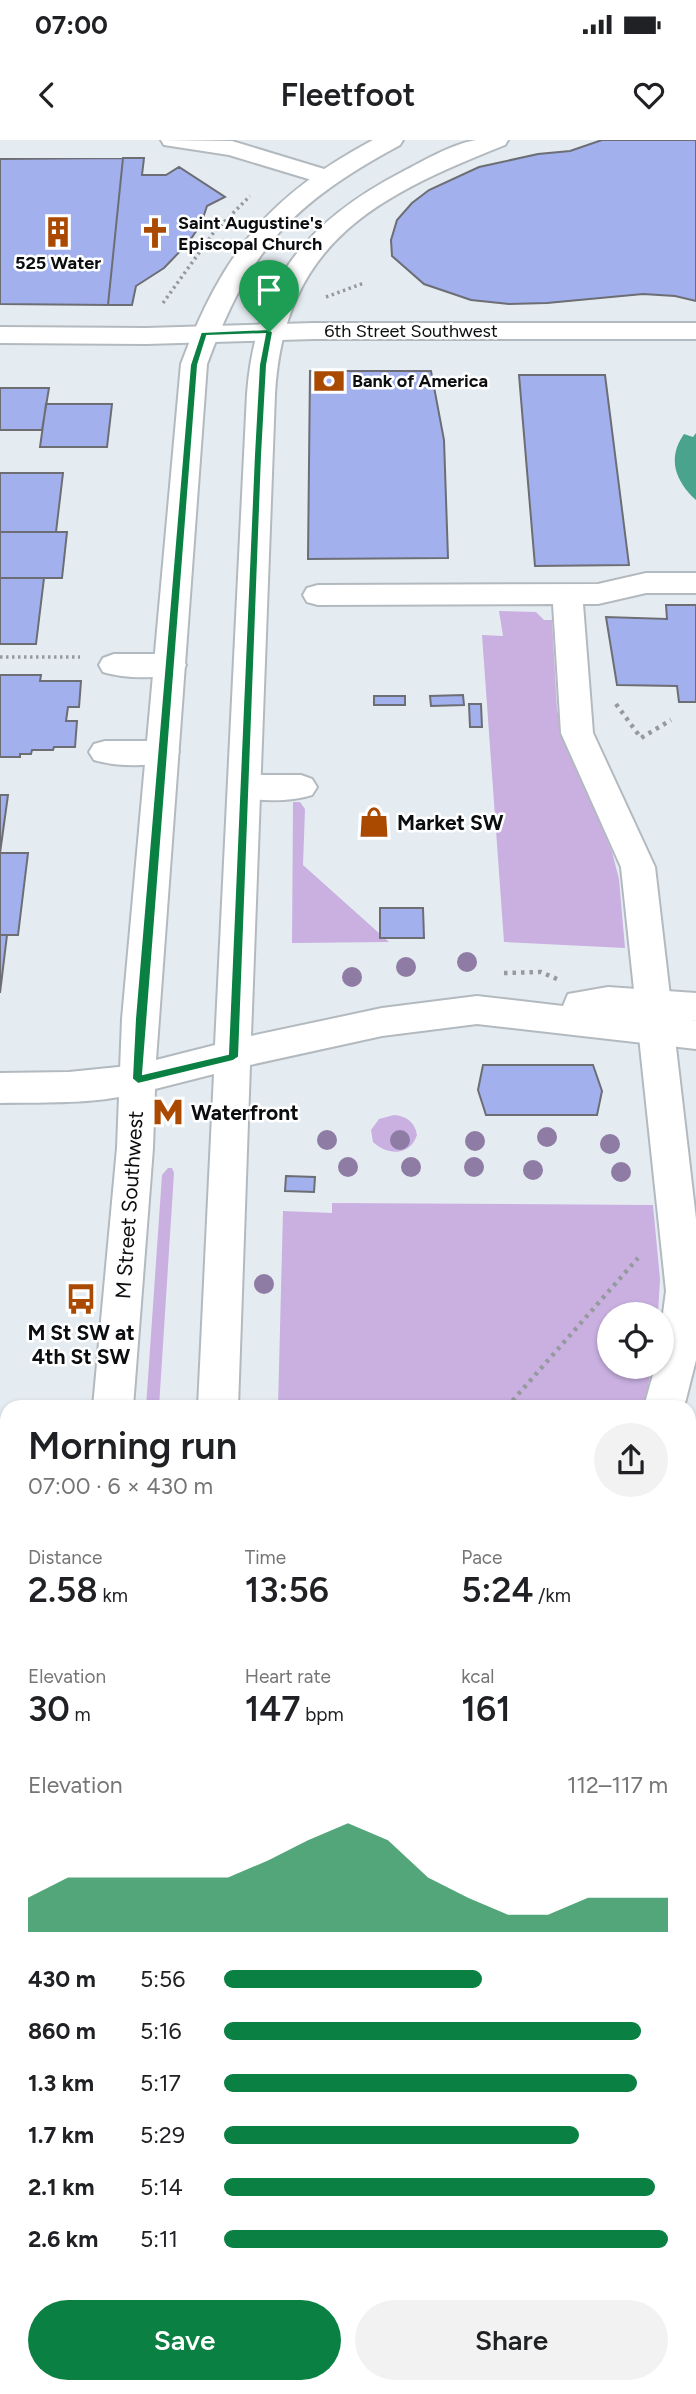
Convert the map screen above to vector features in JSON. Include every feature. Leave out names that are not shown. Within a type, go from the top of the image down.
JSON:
[{"type":"main road","points":[[173,140],[256,154],[325,177]]},
{"type":"main road","name":"M Street Southwest","points":[[114,1400],[135,1148],[140,1019],[194,365],[204,334],[229,279],[243,257],[281,211],[325,177],[391,140]]},
{"type":"main road","points":[[218,1400],[258,455],[263,365],[269,332],[281,301],[304,261],[342,219],[374,196],[428,168],[496,140]]},
{"type":"main road","name":"6th Street Southwest","points":[[0,335],[696,331]]},
{"type":"main road","points":[[317,594],[611,593],[646,583],[696,583]]},
{"type":"main road","points":[[567,594],[577,733],[638,867],[685,1291],[675,1369],[666,1400]]},
{"type":"main road","points":[[102,661],[171,665]]},
{"type":"main road","points":[[105,752],[163,752]]},
{"type":"main road","points":[[245,788],[300,788]]},
{"type":"main road","points":[[0,1088],[69,1087],[138,1079],[302,1038],[382,1022],[477,1010],[654,1018],[696,1007]]},
{"type":"main road","points":[[654,1018],[696,1035]]},
{"type":"path","points":[[163,304],[235,207],[254,193]]},
{"type":"path","points":[[322,299],[364,283]]},
{"type":"path","points":[[0,657],[102,661]]},
{"type":"path","points":[[641,738],[671,720]]},
{"type":"path","points":[[513,1400],[676,1215]]},
{"type":"shaded area","points":[[696,433],[696,500],[678,477],[675,460],[684,434],[693,437]]},
{"type":"shaded area","points":[[499,611],[536,612],[544,620],[552,620],[557,709],[563,733],[612,852],[619,879],[625,948],[504,942],[482,635],[503,636]]},
{"type":"shaded area","points":[[293,802],[300,802],[305,809],[303,865],[389,942],[292,943]]},
{"type":"shaded area","points":[[394,1115],[409,1120],[417,1135],[409,1147],[398,1152],[379,1147],[373,1142],[371,1130],[379,1119]]},
{"type":"shaded area","points":[[168,1168],[172,1168],[174,1173],[159,1400],[146,1400],[162,1175]]},
{"type":"shaded area","points":[[332,1203],[653,1205],[660,1279],[659,1302],[597,1302],[597,1379],[649,1379],[646,1400],[278,1400],[283,1211],[332,1213]]},
{"type":"building","points":[[602,140],[696,140],[696,301],[675,296],[643,294],[547,303],[509,304],[471,300],[424,284],[392,256],[391,240],[397,220],[412,203],[429,190],[479,167],[538,154],[570,151]]},
{"type":"building","name":"525 Water","points":[[123,158],[108,305],[0,304],[0,159]]},
{"type":"building","name":"Saint Augustine's Episcopal Church","points":[[123,158],[144,158],[142,175],[166,175],[179,167],[225,197],[207,206],[201,224],[188,243],[164,268],[136,286],[132,305],[108,305]]},
{"type":"building","points":[[310,371],[431,371],[444,440],[448,558],[308,559]]},
{"type":"building","points":[[519,375],[605,375],[629,565],[535,566]]},
{"type":"building","points":[[0,388],[49,388],[42,430],[0,430]]},
{"type":"building","points":[[46,404],[112,404],[107,447],[40,447]]},
{"type":"building","points":[[0,473],[63,473],[56,532],[0,532]]},
{"type":"building","points":[[0,532],[67,532],[62,578],[0,578]]},
{"type":"building","points":[[0,578],[44,578],[36,644],[0,644]]},
{"type":"building","points":[[666,605],[696,605],[696,702],[679,702],[677,686],[617,685],[606,617],[667,619]]},
{"type":"building","points":[[0,675],[41,675],[40,681],[81,681],[79,707],[68,707],[66,721],[77,721],[75,747],[54,747],[53,750],[32,750],[31,754],[20,754],[20,757],[0,757]]},
{"type":"building","points":[[463,695],[464,705],[431,706],[430,696]]},
{"type":"building","points":[[374,696],[405,696],[405,705],[374,705]]},
{"type":"building","points":[[469,704],[481,704],[482,727],[470,727]]},
{"type":"building","points":[[0,795],[8,795],[0,853]]},
{"type":"building","points":[[0,853],[28,853],[18,935],[0,935]]},
{"type":"building","points":[[380,908],[423,908],[424,938],[380,938]]},
{"type":"building","points":[[0,935],[7,935],[0,993]]},
{"type":"building","points":[[483,1065],[593,1065],[602,1091],[597,1115],[486,1115],[478,1090]]},
{"type":"building","points":[[286,1176],[315,1177],[314,1192],[285,1191]]},
{"type":"place","name":"525 Water","points":[[58,232]]},
{"type":"place","name":"Saint Augustine's Episcopal Church","points":[[155,233]]},
{"type":"place","name":"Bank of America","points":[[329,381]]},
{"type":"place","name":"Market SW","points":[[374,822]]},
{"type":"place","name":"Waterfront","points":[[168,1112]]},
{"type":"place","name":"M St SW at 4th St SW","points":[[81,1299]]},
{"type":"route","points":[[269,332],[263,365],[258,455],[233,1057],[138,1079],[140,1019],[194,365],[204,334],[269,332]]}]
